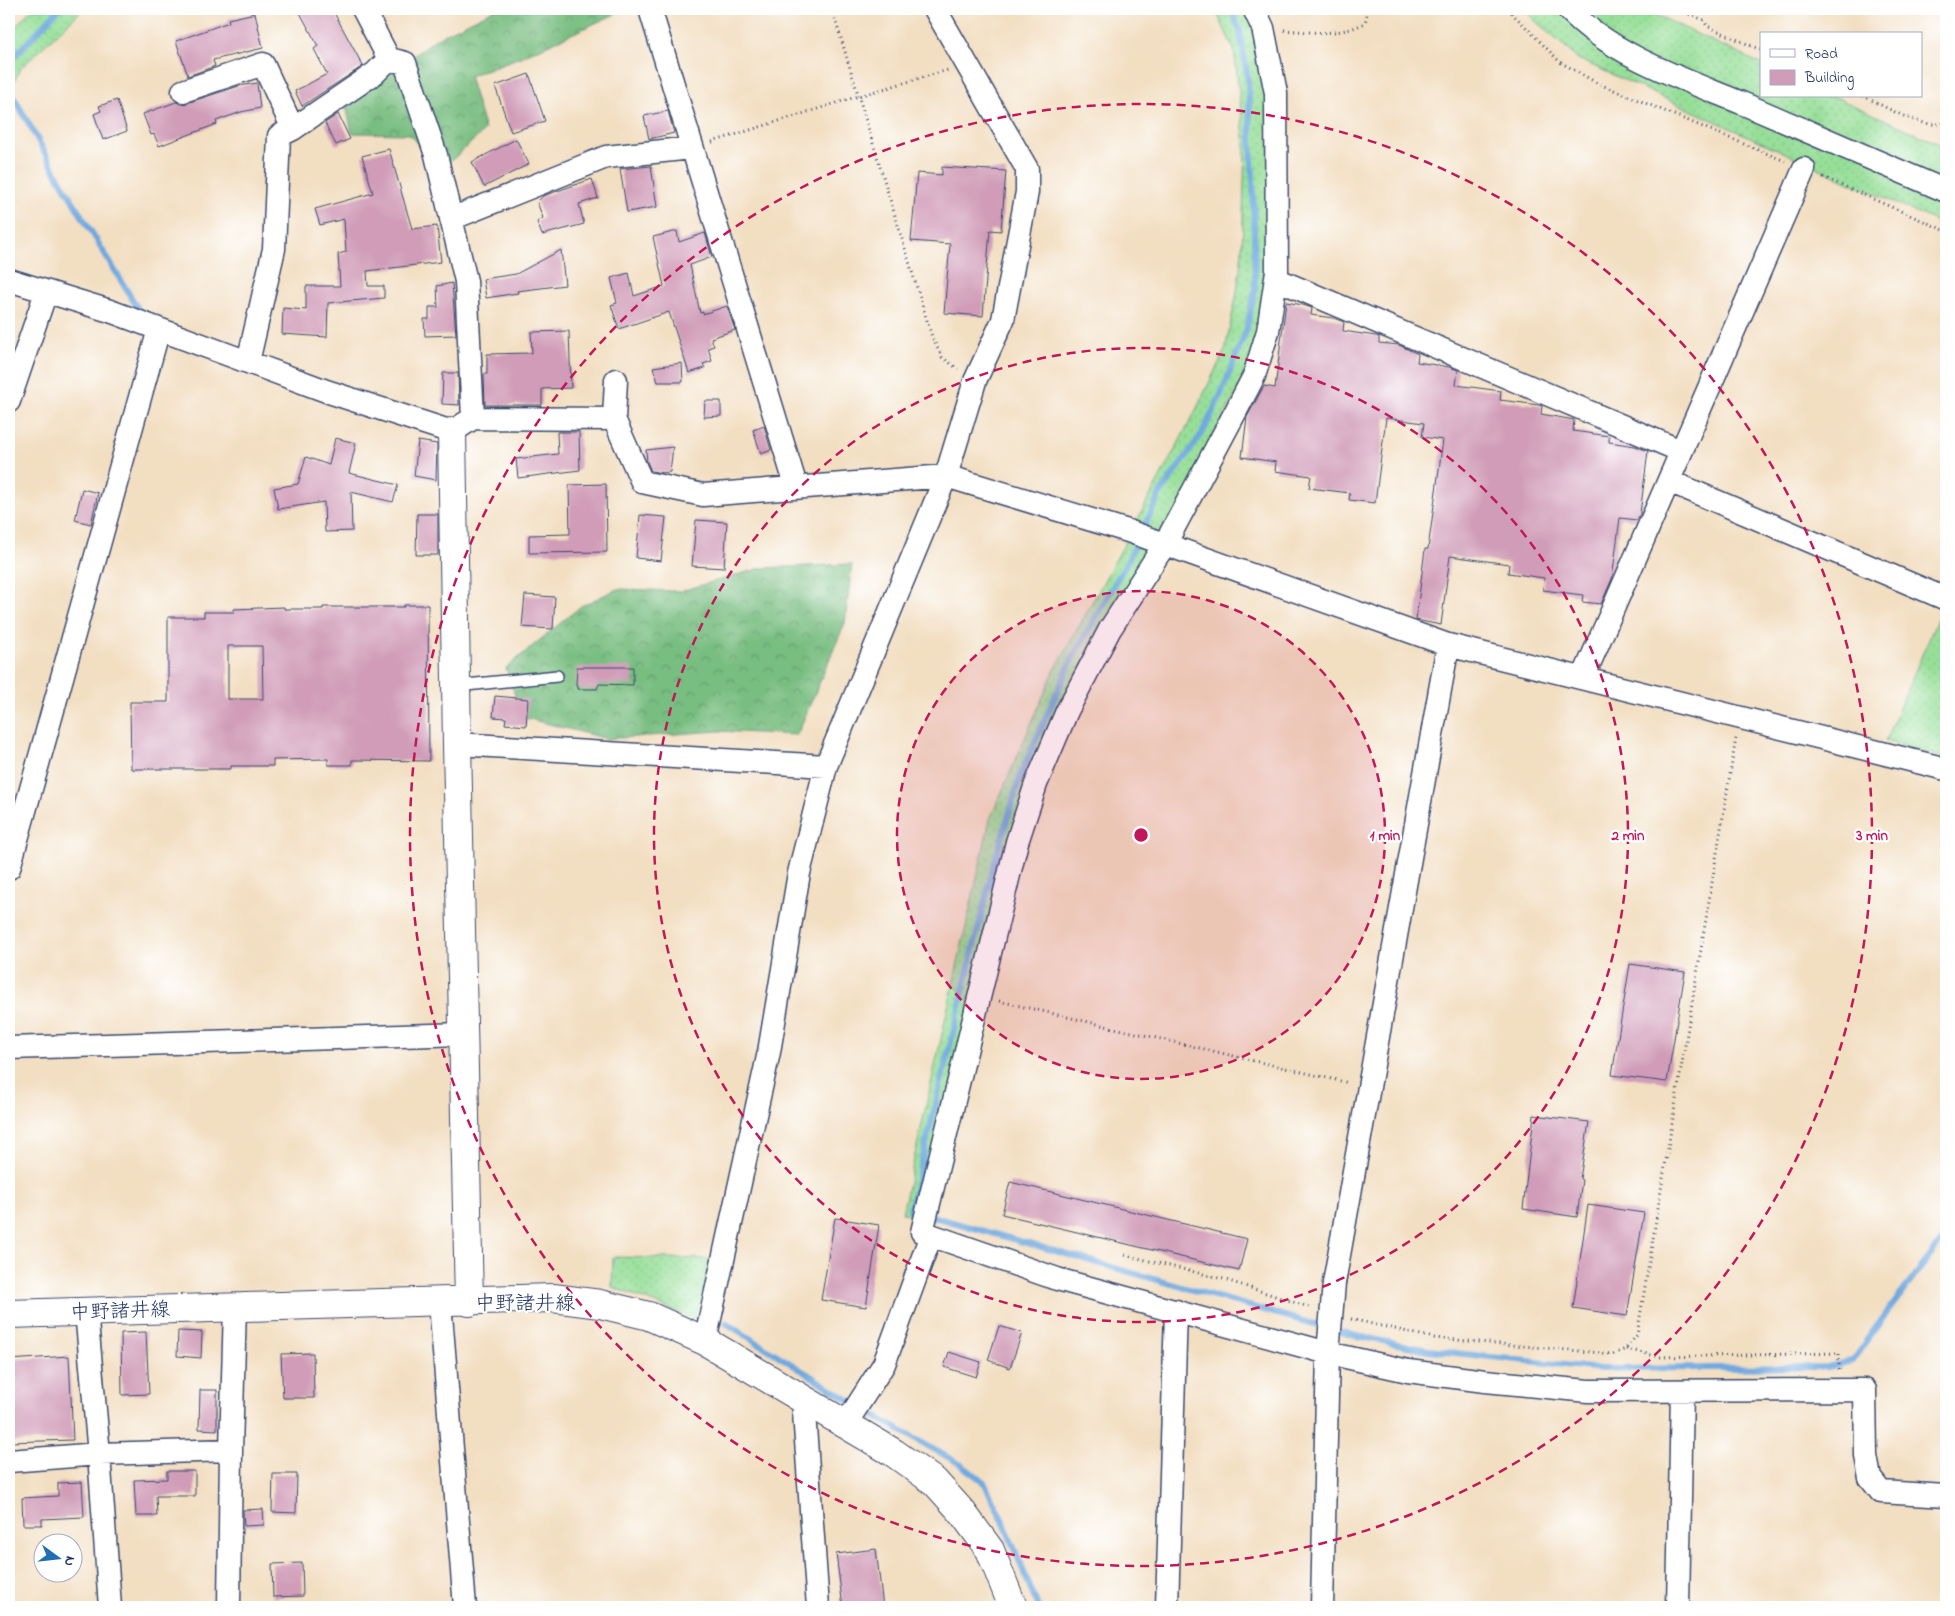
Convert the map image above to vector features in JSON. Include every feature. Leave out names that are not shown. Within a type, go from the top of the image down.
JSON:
[{"type":"main road","points":[[462,425],[456,686],[469,1302]]},
{"type":"main road","name":"中野諸井線","points":[[9,1314],[440,1303],[553,1298],[600,1304],[649,1316],[705,1341],[894,1453],[935,1482],[962,1512],[990,1550],[1013,1607]]},
{"type":"street","points":[[363,9],[389,59],[405,63],[436,155],[452,219],[466,281],[462,425]]},
{"type":"street","points":[[650,9],[796,486]]},
{"type":"street","points":[[705,1341],[769,1052],[800,874],[826,766],[946,476],[975,381],[1003,320],[1028,192],[1027,169],[935,9]]},
{"type":"street","points":[[1568,9],[1578,20],[1626,52],[1672,74],[1946,191]]},
{"type":"street","points":[[1259,18],[1276,94],[1277,271],[1268,331],[1254,376],[1162,543],[1108,633],[1067,711],[1036,784],[1017,842],[922,1232],[1057,1279],[1328,1353],[1408,1371],[1485,1382],[1588,1392],[1866,1390],[1870,1478],[1880,1492],[1946,1496]]},
{"type":"street","points":[[248,362],[274,249],[279,136],[293,129],[376,73],[389,59]]},
{"type":"street","points":[[183,91],[263,64],[293,129]]},
{"type":"street","points":[[452,219],[606,157],[692,148]]},
{"type":"street","points":[[1582,678],[1804,169]]},
{"type":"street","points":[[1276,279],[1682,451]]},
{"type":"street","points":[[9,280],[110,311],[329,392],[462,425],[614,419]]},
{"type":"street","points":[[9,401],[46,292]]},
{"type":"street","points":[[9,868],[159,329]]},
{"type":"street","points":[[616,380],[614,419],[642,482],[703,495],[796,486],[946,476],[1128,530],[1448,645],[1946,769]]},
{"type":"street","points":[[1669,481],[1946,599]]},
{"type":"street","points":[[1322,1607],[1328,1353],[1334,1283],[1448,645]]},
{"type":"street","points":[[457,744],[826,766]]},
{"type":"street","points":[[9,1048],[464,1034]]},
{"type":"street","points":[[846,1425],[884,1364],[930,1235]]},
{"type":"street","points":[[440,1303],[465,1607]]},
{"type":"street","points":[[229,1607],[235,1307]]},
{"type":"street","points":[[86,1311],[110,1607]]},
{"type":"street","points":[[1167,1607],[1176,1311]]},
{"type":"street","points":[[1678,1607],[1682,1391]]},
{"type":"street","points":[[803,1400],[818,1607]]},
{"type":"street","points":[[9,1461],[99,1454],[231,1450]]},
{"type":"lane","points":[[456,686],[557,676]]},
{"type":"path","points":[[832,9],[932,337],[942,357],[975,381]]},
{"type":"path","points":[[1259,18],[1330,33],[1351,30],[1365,23],[1368,9]]},
{"type":"path","points":[[1508,9],[1560,62],[1597,83],[1804,169],[1946,231]]},
{"type":"path","points":[[1675,9],[1704,20],[1707,26],[1760,50]]},
{"type":"path","points":[[692,148],[859,96],[968,65]]},
{"type":"path","points":[[1867,98],[1921,122],[1940,125],[1946,122]]},
{"type":"path","points":[[1125,1255],[1223,1279],[1331,1314],[1434,1338],[1613,1354],[1626,1349],[1637,1335],[1740,717]]},
{"type":"path","points":[[979,997],[1369,1088]]},
{"type":"path","points":[[1626,1349],[1660,1357],[1839,1353],[1838,1391]]},
{"type":"green space","points":[[32,9],[83,9],[21,68],[9,90],[9,33]]},
{"type":"green space","points":[[495,9],[621,9],[622,11],[523,56],[469,76],[485,130],[440,171],[409,134],[352,133],[346,106],[437,38]]},
{"type":"green space","points":[[1215,9],[1251,9],[1274,83],[1268,331],[1036,784],[926,1217],[902,1213],[990,819],[1054,671],[1194,414],[1225,350],[1237,292],[1242,251],[1245,145],[1234,50]]},
{"type":"green space","points":[[1525,9],[1644,9],[1760,64],[1760,98],[1837,98],[1946,147],[1946,226],[1578,59],[1532,18]]},
{"type":"green space","points":[[852,564],[845,623],[797,735],[717,731],[607,739],[522,717],[506,668],[581,606],[617,589],[681,591],[761,568]]},
{"type":"green space","points":[[1946,599],[1946,758],[1885,741]]},
{"type":"green space","points":[[613,1257],[710,1259],[699,1320],[612,1287]]},
{"type":"building","points":[[298,9],[332,9],[363,66],[302,106],[295,91],[327,74],[314,49],[318,46]]},
{"type":"building","points":[[255,13],[263,48],[213,60],[215,66],[188,76],[176,41],[229,22],[228,19]]},
{"type":"building","points":[[529,74],[545,121],[511,132],[495,86]]},
{"type":"building","points":[[257,83],[260,108],[241,112],[216,121],[217,124],[159,146],[154,134],[151,135],[143,114],[176,102],[181,104],[187,103],[239,86]]},
{"type":"building","points":[[117,100],[127,131],[103,140],[94,114],[101,111],[99,106]]},
{"type":"building","points":[[668,111],[674,133],[649,139],[644,116]]},
{"type":"building","points":[[338,114],[350,139],[336,145],[325,123]]},
{"type":"building","points":[[516,139],[529,164],[484,187],[472,162]]},
{"type":"building","points":[[389,149],[412,229],[437,226],[441,262],[367,271],[368,286],[384,286],[384,298],[328,303],[327,337],[282,334],[283,308],[306,310],[306,286],[340,286],[338,254],[346,252],[344,219],[320,225],[315,209],[373,193],[362,156]]},
{"type":"building","points":[[651,166],[657,207],[627,212],[620,169]]},
{"type":"building","points":[[942,167],[1006,171],[1001,231],[990,230],[983,316],[944,313],[950,244],[911,241],[917,173],[942,175]]},
{"type":"building","points":[[592,179],[598,198],[579,204],[584,224],[542,235],[537,222],[543,218],[537,202],[543,196]]},
{"type":"building","points":[[677,231],[679,242],[705,233],[712,257],[690,265],[700,313],[703,312],[703,314],[727,306],[735,330],[711,338],[714,346],[708,348],[712,361],[703,364],[705,368],[689,373],[669,312],[619,329],[611,305],[617,303],[611,278],[629,273],[634,296],[664,286],[653,237]]},
{"type":"building","points":[[561,250],[565,285],[517,291],[518,293],[486,298],[483,279],[516,274]]},
{"type":"building","points":[[452,283],[456,335],[425,336],[424,319],[429,319],[429,307],[438,307],[437,286]]},
{"type":"building","points":[[1286,302],[1312,308],[1311,315],[1333,318],[1344,322],[1343,331],[1376,336],[1379,337],[1379,343],[1399,345],[1418,354],[1417,362],[1458,370],[1456,385],[1501,391],[1500,400],[1539,405],[1542,406],[1541,414],[1574,420],[1573,431],[1609,436],[1609,442],[1635,446],[1648,451],[1640,514],[1637,520],[1620,518],[1612,579],[1601,604],[1582,602],[1583,595],[1543,590],[1544,578],[1508,573],[1509,564],[1450,556],[1441,625],[1416,620],[1425,549],[1428,549],[1443,440],[1422,437],[1424,423],[1386,418],[1375,503],[1349,500],[1350,493],[1309,488],[1311,476],[1275,471],[1276,462],[1242,457],[1247,417],[1264,386],[1275,388]]},
{"type":"building","points":[[569,331],[571,388],[542,389],[542,405],[485,405],[484,374],[487,374],[487,354],[532,353],[531,332]]},
{"type":"building","points":[[682,363],[683,382],[658,382],[653,367]]},
{"type":"building","points":[[443,373],[458,373],[459,405],[442,404]]},
{"type":"building","points":[[705,401],[721,401],[721,416],[704,417]]},
{"type":"building","points":[[764,426],[771,450],[761,454],[753,430]]},
{"type":"building","points":[[557,432],[579,432],[580,470],[518,478],[516,459],[558,454]]},
{"type":"building","points":[[335,438],[356,443],[349,473],[398,485],[393,502],[351,492],[352,531],[325,532],[324,502],[278,509],[274,488],[298,484],[306,457],[329,465]]},
{"type":"building","points":[[418,441],[437,444],[436,480],[414,476]]},
{"type":"building","points":[[673,447],[670,472],[651,471],[647,462],[646,450]]},
{"type":"building","points":[[606,484],[607,552],[529,553],[529,535],[570,534],[569,485]]},
{"type":"building","points":[[82,489],[98,493],[91,524],[75,520]]},
{"type":"building","points":[[417,514],[438,514],[438,555],[416,555]]},
{"type":"building","points":[[640,515],[666,517],[661,561],[636,558]]},
{"type":"building","points":[[696,520],[727,522],[724,568],[692,566]]},
{"type":"building","points":[[525,595],[555,597],[553,629],[522,627]]},
{"type":"building","points":[[404,605],[428,605],[429,761],[352,760],[352,765],[328,765],[328,759],[273,760],[273,766],[231,766],[231,769],[131,769],[130,702],[168,702],[168,617],[204,617],[204,612],[234,612],[234,609],[404,607]],"holes":[[[228,646],[262,646],[263,699],[228,699]]]},
{"type":"building","points":[[577,667],[633,667],[633,685],[599,684],[597,689],[578,689],[578,685],[576,685]]},
{"type":"building","points":[[495,696],[528,699],[526,726],[505,724],[506,718],[493,717]]},
{"type":"building","points":[[1630,964],[1685,972],[1667,1082],[1612,1075]]},
{"type":"building","points":[[1534,1115],[1589,1122],[1580,1179],[1582,1180],[1577,1217],[1523,1209]]},
{"type":"building","points":[[1010,1182],[1247,1239],[1239,1271],[1002,1214]]},
{"type":"building","points":[[1588,1205],[1644,1213],[1627,1316],[1573,1308]]},
{"type":"building","points":[[835,1218],[879,1225],[866,1307],[821,1300]]},
{"type":"building","points":[[999,1326],[1022,1333],[1010,1368],[988,1360]]},
{"type":"building","points":[[178,1331],[202,1332],[201,1358],[177,1356]]},
{"type":"building","points":[[146,1332],[149,1394],[122,1395],[121,1333]]},
{"type":"building","points":[[949,1352],[981,1362],[976,1377],[944,1367]]},
{"type":"building","points":[[313,1353],[314,1398],[283,1398],[281,1354]]},
{"type":"building","points":[[69,1356],[73,1440],[9,1442],[9,1360]]},
{"type":"building","points":[[200,1390],[217,1390],[217,1430],[199,1429]]},
{"type":"building","points":[[167,1471],[195,1471],[195,1496],[156,1496],[157,1516],[136,1516],[134,1480],[167,1479]]},
{"type":"building","points":[[273,1474],[297,1474],[296,1513],[272,1512]]},
{"type":"building","points":[[82,1482],[84,1517],[42,1519],[42,1525],[23,1525],[22,1498],[58,1496],[58,1483]]},
{"type":"building","points":[[263,1509],[264,1525],[244,1526],[243,1510]]},
{"type":"building","points":[[876,1549],[883,1607],[843,1607],[836,1554]]},
{"type":"building","points":[[302,1563],[303,1596],[273,1597],[272,1564]]},
{"type":"waterway","points":[[9,62],[59,9]]},
{"type":"waterway","points":[[1231,9],[1240,31],[1248,81],[1253,180],[1255,290],[1246,331],[1221,394],[1203,432],[1160,494],[1127,562],[1072,659],[1021,773],[992,872],[910,1210],[1352,1335],[1428,1350],[1600,1369],[1827,1367],[1852,1361],[1946,1235]]},
{"type":"waterway","points":[[9,88],[59,178],[143,317]]},
{"type":"waterway","points":[[726,1323],[873,1415],[960,1464],[984,1482],[1004,1523],[1038,1607]]}]
